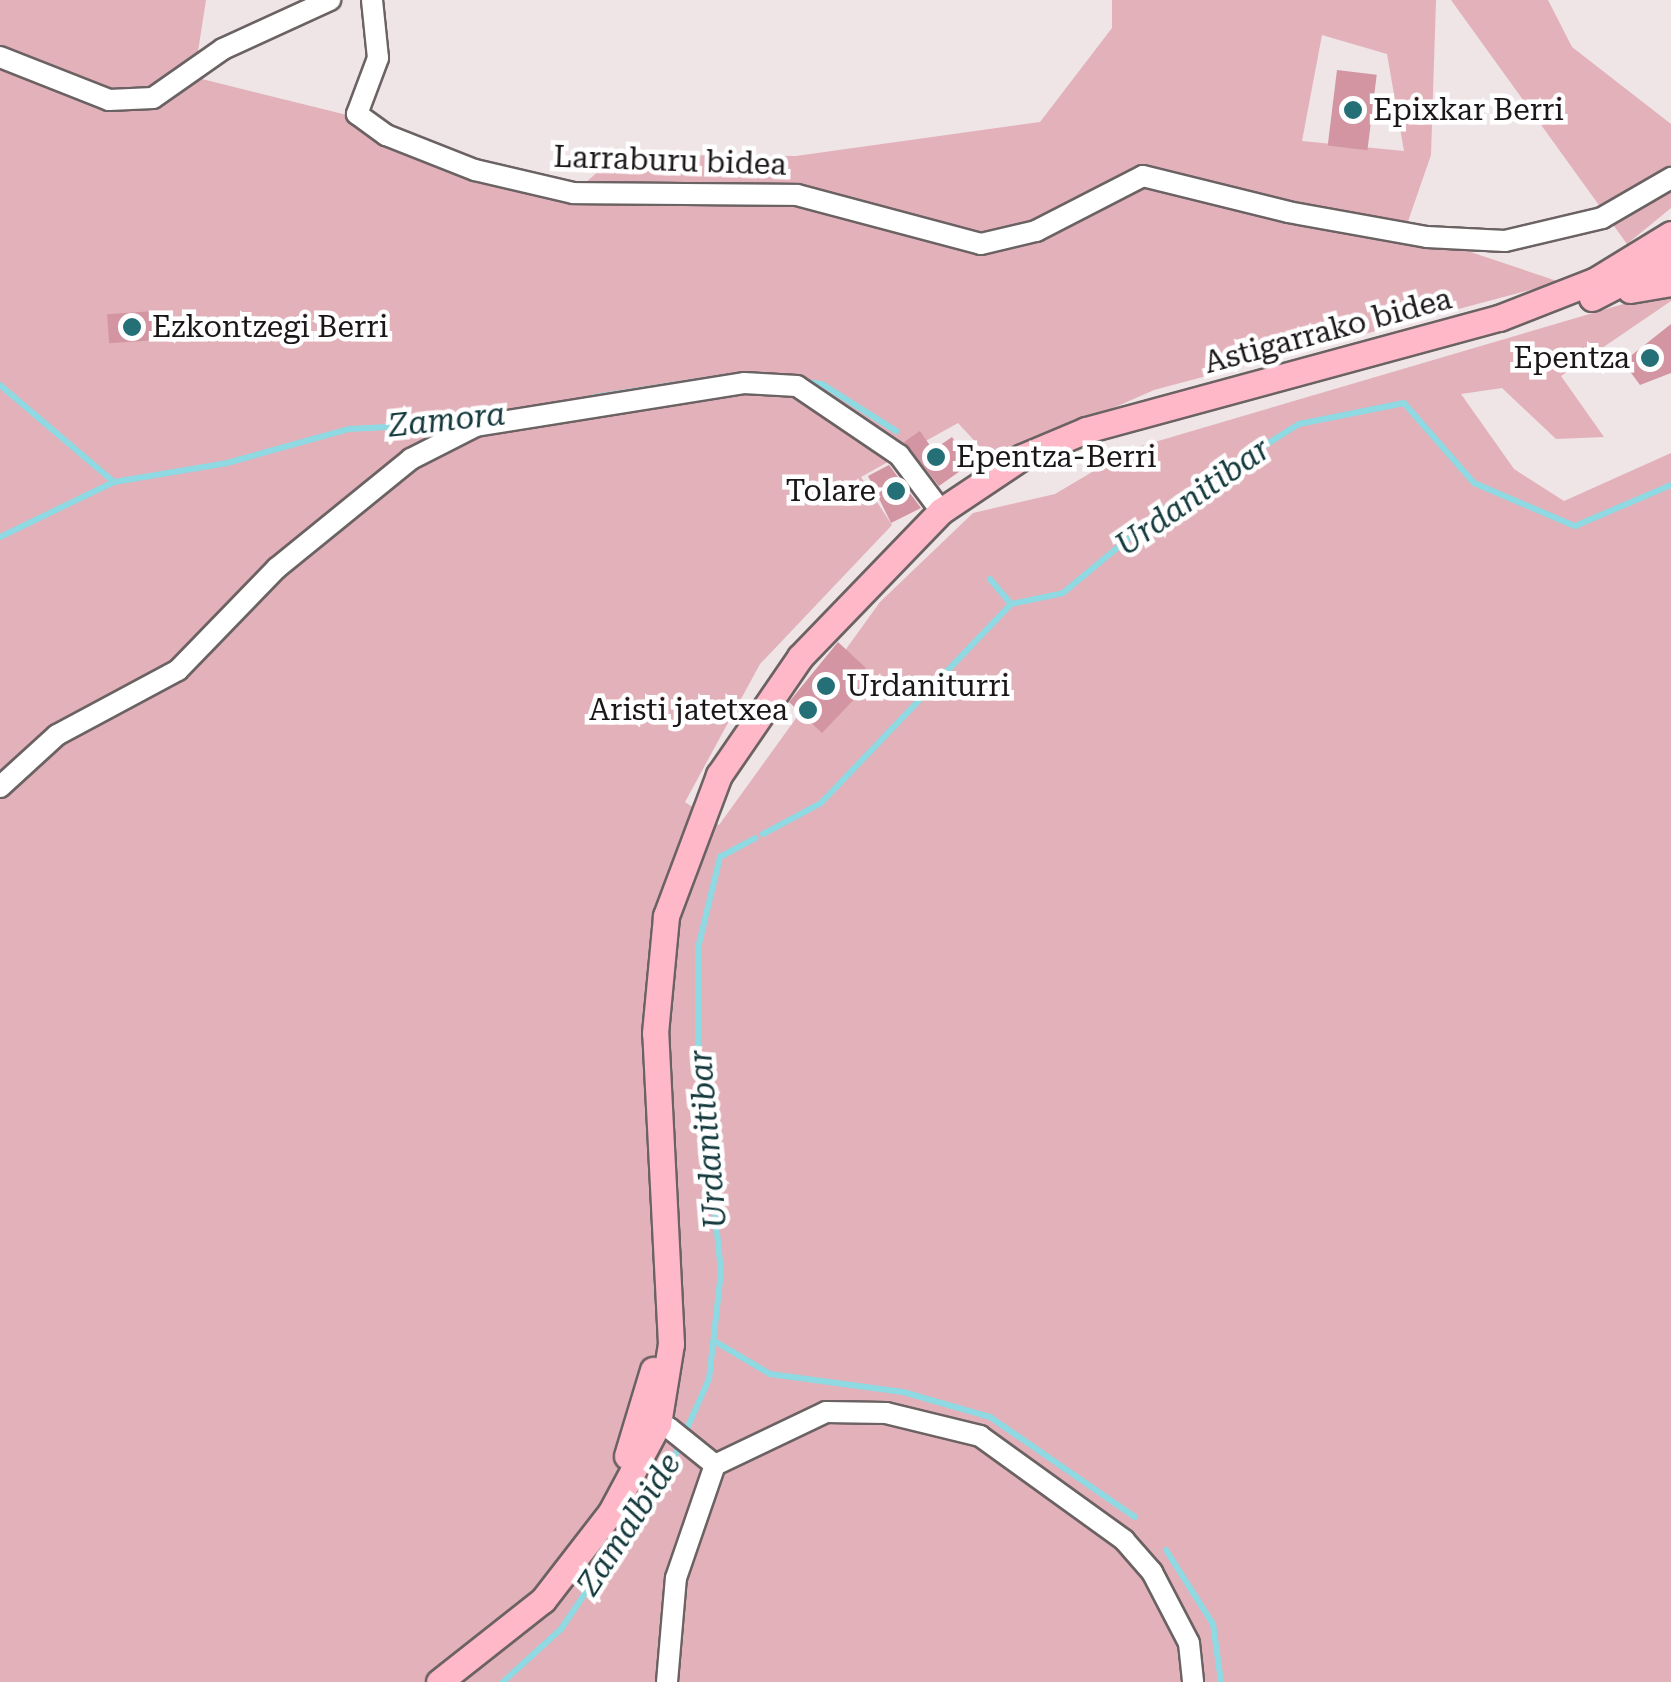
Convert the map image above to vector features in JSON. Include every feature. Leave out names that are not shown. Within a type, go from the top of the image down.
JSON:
[{"type":"main road","name":"Astigarrako bidea","points":[[669,1428],[657,980],[666,916],[693,835],[749,722],[854,596],[941,511],[1022,457],[1174,406],[1499,318],[1600,295],[1666,247]]},
{"type":"main road","name":"Astigarrako bidea","points":[[1499,318],[1666,247]]},
{"type":"main road","points":[[1600,295],[1671,283]]},
{"type":"main road","points":[[595,1530],[632,1444],[666,1320]]},
{"type":"main road","points":[[438,1682],[543,1600],[669,1428],[658,1346]]},
{"type":"main road","points":[[632,1444],[669,1428]]},
{"type":"street","points":[[0,57],[109,100],[153,98],[223,49],[330,0]]},
{"type":"street","name":"Larraburu bidea","points":[[372,0],[378,58],[357,114],[386,135],[475,170],[573,193],[797,195],[981,244],[1036,231],[1113,185],[1143,176],[1427,237],[1505,241],[1602,218],[1671,178]]},
{"type":"street","points":[[0,787],[56,735],[178,670],[277,568],[412,459],[476,426],[744,382],[797,386],[900,455],[941,511]]},
{"type":"street","points":[[709,1460],[826,1412],[886,1414],[980,1436],[1124,1540],[1152,1572],[1189,1642],[1194,1682]]},
{"type":"street","points":[[669,1428],[709,1460]]},
{"type":"street","points":[[667,1682],[676,1578],[709,1460]]},
{"type":"shaded area","points":[[0,0],[206,0],[194,77],[355,117],[568,198],[617,155],[796,156],[1040,122],[1112,28],[1112,0],[1436,0],[1431,155],[1405,230],[1560,282],[1154,390],[993,461],[958,423],[861,477],[892,525],[760,664],[685,802],[719,825],[880,602],[973,513],[1055,494],[1131,449],[1671,290],[1671,301],[1561,376],[1604,437],[1556,439],[1502,388],[1461,394],[1514,469],[1564,501],[1671,453],[1671,1682],[0,1682]],"holes":[[[1322,35],[1387,54],[1404,151],[1302,141]]]},
{"type":"shaded area","points":[[1451,0],[1548,0],[1572,47],[1671,124],[1671,208],[1627,244]]},
{"type":"building","name":"Epixkar Berri","points":[[1337,70],[1377,75],[1367,150],[1328,145]]},
{"type":"building","name":"Ezkontzegi Berri","points":[[155,311],[157,340],[109,343],[107,314]]},
{"type":"building","name":"Epentza","points":[[1671,324],[1671,373],[1640,385],[1623,362]]},
{"type":"building","name":"Epentza-Berri","points":[[920,431],[933,450],[952,437],[970,464],[939,486],[904,442]]},
{"type":"building","name":"Tolare","points":[[889,465],[921,508],[891,523],[868,476]]},
{"type":"building","name":"Urdaniturri","points":[[838,642],[866,668],[853,682],[862,691],[822,733],[789,702]]},
{"type":"waterway","points":[[595,397],[730,376]]},
{"type":"waterway","name":"Zamora","points":[[802,381],[822,384],[896,431]]},
{"type":"waterway","points":[[0,385],[114,482]]},
{"type":"waterway","name":"Urdanitibar","points":[[763,834],[821,803],[1011,604],[1063,593],[1165,508],[1299,424],[1404,403],[1474,483],[1575,526],[1671,485]]},
{"type":"waterway","name":"Zamora","points":[[0,537],[114,482],[227,463],[349,429],[465,423]]},
{"type":"waterway","points":[[990,579],[1011,604]]},
{"type":"waterway","name":"Urdanitibar","points":[[503,1682],[561,1629],[672,1462],[709,1379],[721,1272],[698,1043],[698,948],[720,857],[755,838]]},
{"type":"waterway","points":[[716,1342],[770,1374],[903,1392],[990,1417],[1135,1517]]},
{"type":"waterway","points":[[1166,1550],[1213,1624],[1221,1682]]},
{"type":"place","name":"Epixkar Berri","points":[[1353,110]]},
{"type":"place","name":"Ezkontzegi Berri","points":[[132,327]]},
{"type":"place","name":"Epentza","points":[[1650,358]]},
{"type":"place","name":"Epentza-Berri","points":[[936,457]]},
{"type":"place","name":"Tolare","points":[[896,491]]},
{"type":"place","name":"Urdaniturri","points":[[826,686]]},
{"type":"place","name":"Aristi jatetxea","points":[[808,710]]},
{"type":"water label","name":"Zamalbide","points":[[629,1524]]}]
